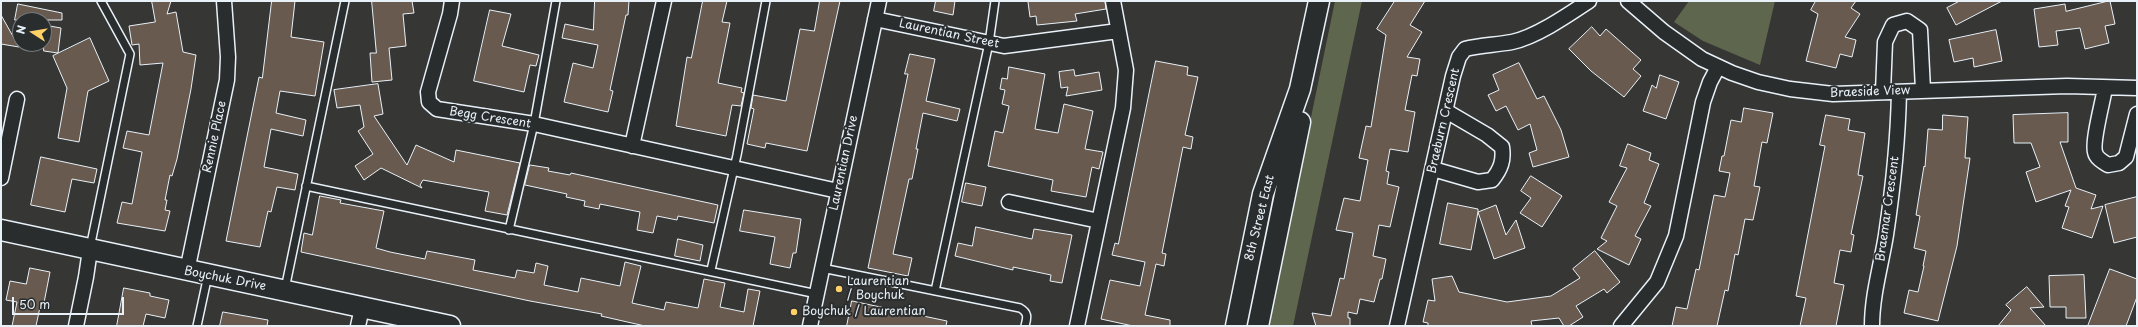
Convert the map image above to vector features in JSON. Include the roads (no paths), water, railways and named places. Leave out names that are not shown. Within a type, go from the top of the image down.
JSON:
[{"type":"main road","name":"8th Street East","points":[[1236,326],[1264,194],[1300,89],[1319,1]]},
{"type":"main road","name":"8th Street East","points":[[1258,326],[1300,123],[1300,89]]},
{"type":"main road","name":"Boychuk Drive","points":[[1,230],[285,291],[360,317],[450,326]]},
{"type":"street","name":"Rennie Place","points":[[187,271],[227,80],[228,57],[224,1]]},
{"type":"street","name":"Begg Crescent","points":[[452,1],[450,14],[428,92],[429,102],[437,109],[534,124],[838,191]]},
{"type":"street","points":[[632,146],[664,1]]},
{"type":"street","name":"Laurentian Drive","points":[[810,326],[879,1]]},
{"type":"street","points":[[1077,326],[1123,108],[1126,70],[1113,1]]},
{"type":"street","name":"Braeburn Crescent","points":[[1398,326],[1453,76],[1459,57],[1465,49],[1513,42],[1553,23],[1589,1]]},
{"type":"street","name":"Braeside View","points":[[1628,1],[1664,32],[1702,60],[1718,68],[1758,82],[1790,89],[1833,94],[2067,86],[2105,88],[2136,84]]},
{"type":"street","name":"Laurentian Street","points":[[875,19],[1004,46],[1118,31]]},
{"type":"street","points":[[1883,92],[1885,42],[1893,25],[1907,21],[1920,30],[1923,90]]},
{"type":"street","points":[[1621,326],[1657,282],[1676,236],[1703,102],[1710,82],[1718,68]]},
{"type":"street","points":[[2105,88],[2095,140],[2095,152],[2108,165],[2119,163],[2126,157],[2137,114]]},
{"type":"street","name":"Braemar Crescent","points":[[1872,326],[1872,305],[1886,236],[1898,134],[1898,92]]},
{"type":"street","points":[[1,178],[17,99]]},
{"type":"street","points":[[1433,169],[1478,182],[1492,180],[1499,171],[1503,157],[1502,147],[1487,135],[1446,111]]},
{"type":"street","points":[[1009,202],[1099,221]]},
{"type":"street","points":[[76,326],[90,250]]},
{"type":"lane","points":[[90,250],[130,54],[101,1]]},
{"type":"lane","points":[[285,291],[345,1]]},
{"type":"lane","points":[[509,230],[534,124],[556,1]]},
{"type":"lane","points":[[711,270],[734,168],[766,1]]},
{"type":"lane","points":[[935,290],[989,43],[995,1]]},
{"type":"lane","points":[[306,186],[509,230],[711,270],[817,294]]},
{"type":"lane","points":[[822,268],[1020,308],[1025,311],[1027,315],[1025,326]]},
{"type":"lane","points":[[197,326],[208,275]]},
{"type":"place","name":"Laurentian / Boychuk","points":[[839,289]]},
{"type":"place","name":"Boychuk / Laurentian","points":[[794,312]]}]
